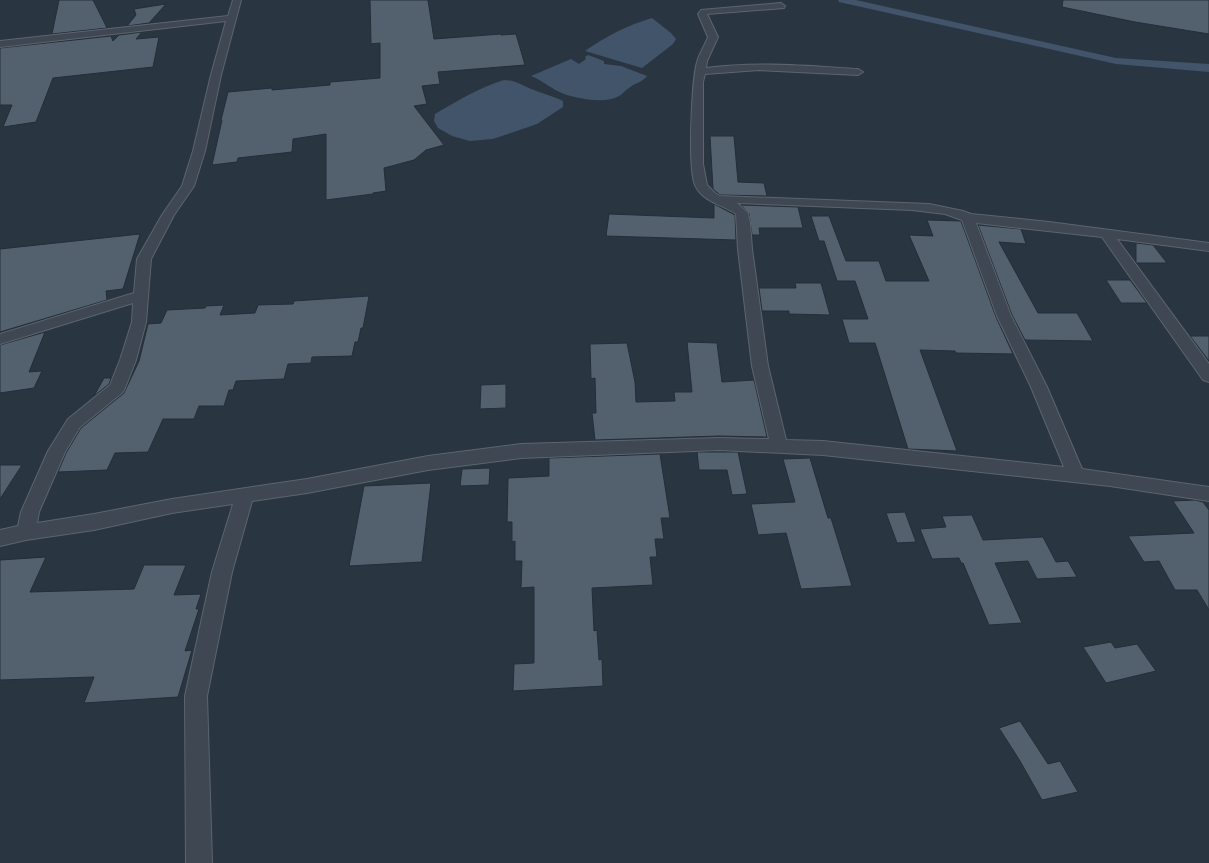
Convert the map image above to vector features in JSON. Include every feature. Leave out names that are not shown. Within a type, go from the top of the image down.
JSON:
[{"type":"street","points":[[26,532],[30,512],[60,445],[74,423],[117,388],[128,360],[139,322],[144,259],[168,215],[188,186],[199,151],[216,75],[237,0]]},
{"type":"street","points":[[779,446],[760,366],[745,250],[742,213],[733,206],[711,196],[702,186],[697,164],[697,101],[702,61],[713,37],[702,14],[704,12],[780,6]]},
{"type":"street","points":[[0,44],[232,18]]},
{"type":"street","points":[[700,72],[721,69],[784,68],[858,72]]},
{"type":"street","points":[[716,199],[904,206],[941,210],[962,214],[968,218],[1049,226],[1209,247]]},
{"type":"street","points":[[968,218],[1004,316],[1039,387],[1076,475]]},
{"type":"street","points":[[1107,234],[1209,376]]},
{"type":"street","points":[[0,339],[141,296]]},
{"type":"street","points":[[0,538],[26,532],[94,522],[172,506],[307,486],[428,463],[521,450],[719,444],[823,448],[1110,479],[1209,494]]},
{"type":"street","points":[[199,863],[196,696],[222,572],[245,495]]},
{"type":"water","points":[[652,18],[671,33],[676,39],[673,44],[642,68],[585,51],[617,32]]},
{"type":"water","points":[[588,55],[604,61],[604,64],[621,66],[647,76],[619,96],[607,100],[592,100],[564,94],[531,76],[571,59],[579,64],[586,59],[585,57]]},
{"type":"water","points":[[504,80],[516,82],[559,99],[563,101],[563,107],[537,124],[493,139],[470,141],[452,136],[438,128],[434,121],[435,114],[477,90]]},
{"type":"building","points":[[59,0],[93,0],[107,28],[52,34]]},
{"type":"building","points":[[370,0],[428,0],[434,39],[516,34],[525,65],[438,72],[440,84],[422,86],[427,104],[414,106],[444,145],[426,150],[414,160],[384,168],[386,191],[326,200],[326,134],[293,139],[292,152],[238,158],[237,162],[212,165],[228,92],[330,85],[330,82],[380,78],[380,43],[371,44]]},
{"type":"building","points":[[1063,0],[1209,0],[1209,34],[1135,22],[1062,7]]},
{"type":"building","points":[[166,4],[149,23],[127,26],[136,15],[134,9]]},
{"type":"building","points":[[142,32],[136,39],[159,37],[153,67],[53,78],[36,122],[3,127],[12,105],[0,105],[0,48],[111,36],[113,41],[119,35]]},
{"type":"building","points":[[710,136],[734,136],[738,182],[764,183],[767,196],[720,195],[713,189]]},
{"type":"building","points":[[714,204],[735,215],[736,240],[606,236],[609,214],[714,218]]},
{"type":"building","points":[[741,205],[798,207],[803,228],[759,228],[760,235],[752,235],[749,213]]},
{"type":"building","points":[[811,216],[829,216],[846,261],[879,261],[886,281],[929,281],[909,235],[933,236],[927,220],[961,221],[996,317],[1013,354],[956,353],[955,351],[920,350],[957,451],[908,449],[875,343],[849,343],[842,319],[868,319],[855,281],[837,281],[824,241],[819,241]]},
{"type":"building","points":[[978,225],[1021,229],[1026,244],[999,242],[1038,313],[1077,313],[1093,341],[1025,340],[1012,315]]},
{"type":"building","points":[[140,234],[123,289],[106,291],[107,300],[0,332],[0,249]]},
{"type":"building","points":[[1136,243],[1153,245],[1167,263],[1136,263]]},
{"type":"building","points":[[1106,280],[1130,280],[1147,303],[1121,303]]},
{"type":"building","points":[[795,283],[821,283],[830,315],[789,314],[789,311],[762,311],[759,288],[796,288]]},
{"type":"building","points":[[369,296],[363,328],[361,328],[358,342],[355,342],[352,356],[312,357],[311,363],[288,364],[284,379],[236,381],[233,390],[229,390],[224,406],[199,406],[194,419],[163,419],[148,452],[115,453],[107,470],[58,472],[66,453],[81,428],[124,393],[139,361],[148,324],[161,323],[167,310],[205,308],[206,306],[224,305],[220,315],[255,313],[258,305],[293,304],[294,301]]},
{"type":"building","points":[[45,332],[29,372],[42,371],[34,388],[0,393],[0,345]]},
{"type":"building","points":[[1190,336],[1209,336],[1209,361]]},
{"type":"building","points":[[687,342],[717,343],[722,382],[754,380],[767,437],[719,436],[595,440],[592,413],[596,413],[595,378],[591,379],[590,344],[627,343],[635,382],[636,402],[675,401],[674,392],[692,392]]},
{"type":"building","points":[[104,378],[111,378],[109,384],[94,396]]},
{"type":"building","points":[[506,384],[506,408],[480,409],[481,385]]},
{"type":"building","points":[[697,452],[738,452],[747,494],[732,495],[727,470],[699,470]]},
{"type":"building","points":[[660,454],[670,518],[661,518],[664,539],[655,539],[657,557],[650,557],[653,585],[592,588],[594,631],[597,630],[599,660],[602,659],[603,686],[513,691],[514,664],[534,663],[534,587],[521,588],[522,561],[515,561],[515,541],[512,542],[512,522],[507,522],[508,478],[549,476],[549,458]]},
{"type":"building","points":[[810,458],[828,518],[831,518],[852,586],[801,589],[786,533],[758,535],[751,504],[795,502],[783,459]]},
{"type":"building","points":[[0,465],[22,465],[0,499]]},
{"type":"building","points":[[490,468],[489,485],[460,486],[462,469]]},
{"type":"building","points":[[431,483],[422,562],[349,566],[364,486]]},
{"type":"building","points":[[1195,500],[1203,502],[1209,510],[1209,610],[1197,590],[1175,590],[1159,561],[1144,562],[1128,536],[1194,533],[1173,501]]},
{"type":"building","points":[[905,512],[916,542],[897,543],[886,513]]},
{"type":"building","points":[[972,515],[983,540],[1043,537],[1056,562],[1068,561],[1077,577],[1037,579],[1028,561],[995,563],[1022,623],[989,625],[963,563],[961,563],[959,558],[932,559],[920,529],[946,527],[942,516]]},
{"type":"building","points":[[46,557],[30,592],[134,589],[144,565],[186,565],[174,595],[201,594],[196,609],[199,609],[185,651],[192,650],[178,697],[84,703],[94,677],[0,680],[0,560]]},
{"type":"building","points":[[1111,642],[1115,648],[1137,644],[1156,671],[1106,683],[1083,647]]},
{"type":"building","points":[[1020,721],[1048,764],[1060,761],[1078,792],[1042,800],[999,728]]},
{"type":"waterway","points":[[843,0],[1116,61],[1209,68]]}]
